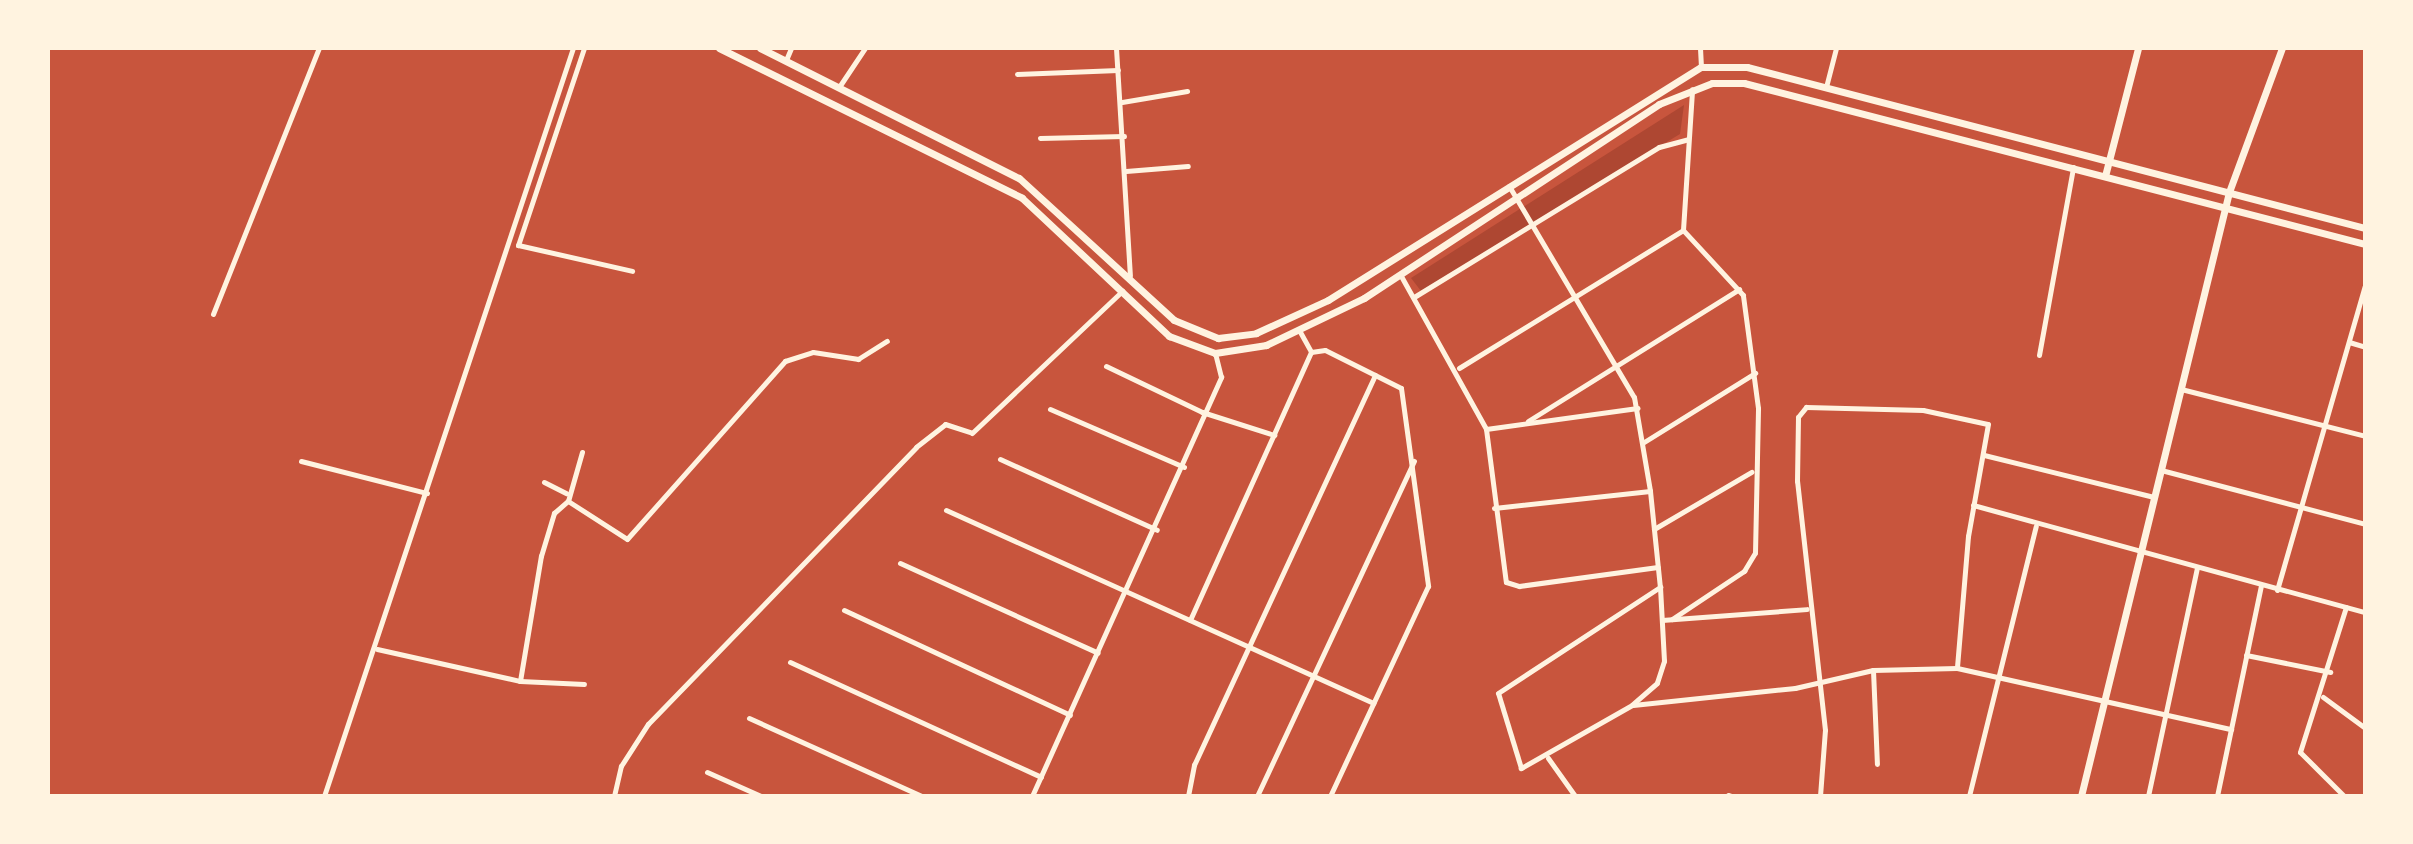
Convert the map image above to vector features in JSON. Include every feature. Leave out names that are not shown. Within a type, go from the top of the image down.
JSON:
[{"type":"main road","points":[[719,48],[980,174],[1068,239],[1169,336],[1215,353],[1249,351],[1299,330],[1401,276],[1692,87],[1744,83],[2365,244]]},
{"type":"main road","points":[[750,63],[758,48],[1019,178],[1080,227],[1191,330],[1218,338],[1256,333],[1376,272],[1508,185],[1701,67],[1747,67],[2365,228]]},
{"type":"main road","points":[[2105,176],[2138,48]]},
{"type":"main road","points":[[2081,796],[2103,696],[2229,192],[2282,48]]},
{"type":"main road","points":[[1068,239],[1080,227]]},
{"type":"street","points":[[213,314],[319,48]]},
{"type":"street","points":[[324,796],[377,649],[573,48]]},
{"type":"street","points":[[584,48],[518,245],[632,271]]},
{"type":"street","points":[[786,60],[791,48]]},
{"type":"street","points":[[839,87],[865,48]]},
{"type":"street","points":[[1116,48],[1122,102],[1130,276]]},
{"type":"street","points":[[1700,48],[1701,67]]},
{"type":"street","points":[[1826,87],[1836,48]]},
{"type":"street","points":[[1017,74],[1118,70]]},
{"type":"street","points":[[1672,619],[1753,561],[1755,373],[1739,289],[1683,230],[1692,87]]},
{"type":"street","points":[[1122,102],[1187,91]]},
{"type":"street","points":[[1040,138],[1124,136]]},
{"type":"street","points":[[1414,297],[1659,147],[1688,139]]},
{"type":"street","points":[[1126,171],[1188,166]]},
{"type":"street","points":[[2039,355],[2073,167]]},
{"type":"street","points":[[1508,185],[1615,363],[1638,408],[1650,491],[1660,587],[1662,620],[1662,673],[1632,705],[1548,758],[1525,769],[1516,763],[1495,700],[1660,587]]},
{"type":"street","points":[[1458,368],[1683,230]]},
{"type":"street","points":[[1401,276],[1458,368],[1486,429],[1502,575],[1512,586],[1658,567]]},
{"type":"street","points":[[2277,590],[2304,508],[2365,286]]},
{"type":"street","points":[[1528,421],[1615,363],[1739,289]]},
{"type":"street","points":[[614,796],[621,766],[648,724],[916,447],[945,424],[972,433],[1122,291]]},
{"type":"street","points":[[1299,330],[1311,352]]},
{"type":"street","points":[[582,452],[566,493],[568,501],[627,539],[785,361],[813,352],[858,359],[887,341]]},
{"type":"street","points":[[2349,342],[2365,347]]},
{"type":"street","points":[[1311,352],[1325,350],[1375,375],[1405,395],[1428,586],[1330,796]]},
{"type":"street","points":[[1190,620],[1311,352]]},
{"type":"street","points":[[1032,796],[1129,593],[1184,467],[1202,412],[1221,377],[1215,353]]},
{"type":"street","points":[[1106,366],[1202,412],[1274,435]]},
{"type":"street","points":[[1644,442],[1755,373]]},
{"type":"street","points":[[1188,796],[1194,765],[1251,651],[1375,375]]},
{"type":"street","points":[[2181,389],[2365,436]]},
{"type":"street","points":[[1820,796],[1826,755],[1807,609],[1796,439],[1798,417],[1811,407],[1923,410],[1984,421],[1991,430],[1973,505],[1957,668]]},
{"type":"street","points":[[1486,429],[1638,408]]},
{"type":"street","points":[[1050,409],[1184,467]]},
{"type":"street","points":[[1984,455],[2154,497]]},
{"type":"street","points":[[1000,459],[1157,530]]},
{"type":"street","points":[[301,461],[427,493]]},
{"type":"street","points":[[1257,796],[1414,461]]},
{"type":"street","points":[[2161,470],[2365,524]]},
{"type":"street","points":[[1654,529],[1752,472]]},
{"type":"street","points":[[544,482],[566,493]]},
{"type":"street","points":[[1494,508],[1650,491]]},
{"type":"street","points":[[520,681],[541,556],[554,513],[568,501]]},
{"type":"street","points":[[1973,505],[2138,554],[2365,612]]},
{"type":"street","points":[[946,510],[1190,620],[1251,651],[1373,703]]},
{"type":"street","points":[[1969,796],[2036,526]]},
{"type":"street","points":[[900,563],[1098,653]]},
{"type":"street","points":[[2148,796],[2197,568]]},
{"type":"street","points":[[2217,796],[2261,586]]},
{"type":"street","points":[[2344,796],[2300,760],[2323,697],[2346,607]]},
{"type":"street","points":[[1662,620],[1807,609]]},
{"type":"street","points":[[844,610],[1070,715]]},
{"type":"street","points":[[377,649],[520,681],[584,684]]},
{"type":"street","points":[[2246,655],[2330,672]]},
{"type":"street","points":[[790,662],[1041,777]]},
{"type":"street","points":[[1632,705],[1814,681],[1873,670],[1957,668],[2103,696],[2231,729]]},
{"type":"street","points":[[1873,670],[1877,764]]},
{"type":"street","points":[[2323,697],[2365,728]]},
{"type":"street","points":[[749,718],[922,796]]},
{"type":"street","points":[[1548,758],[1575,796]]},
{"type":"street","points":[[707,772],[761,796]]},
{"type":"shaded area","points":[[1684,105],[1680,134],[1421,291],[1411,278]]}]
